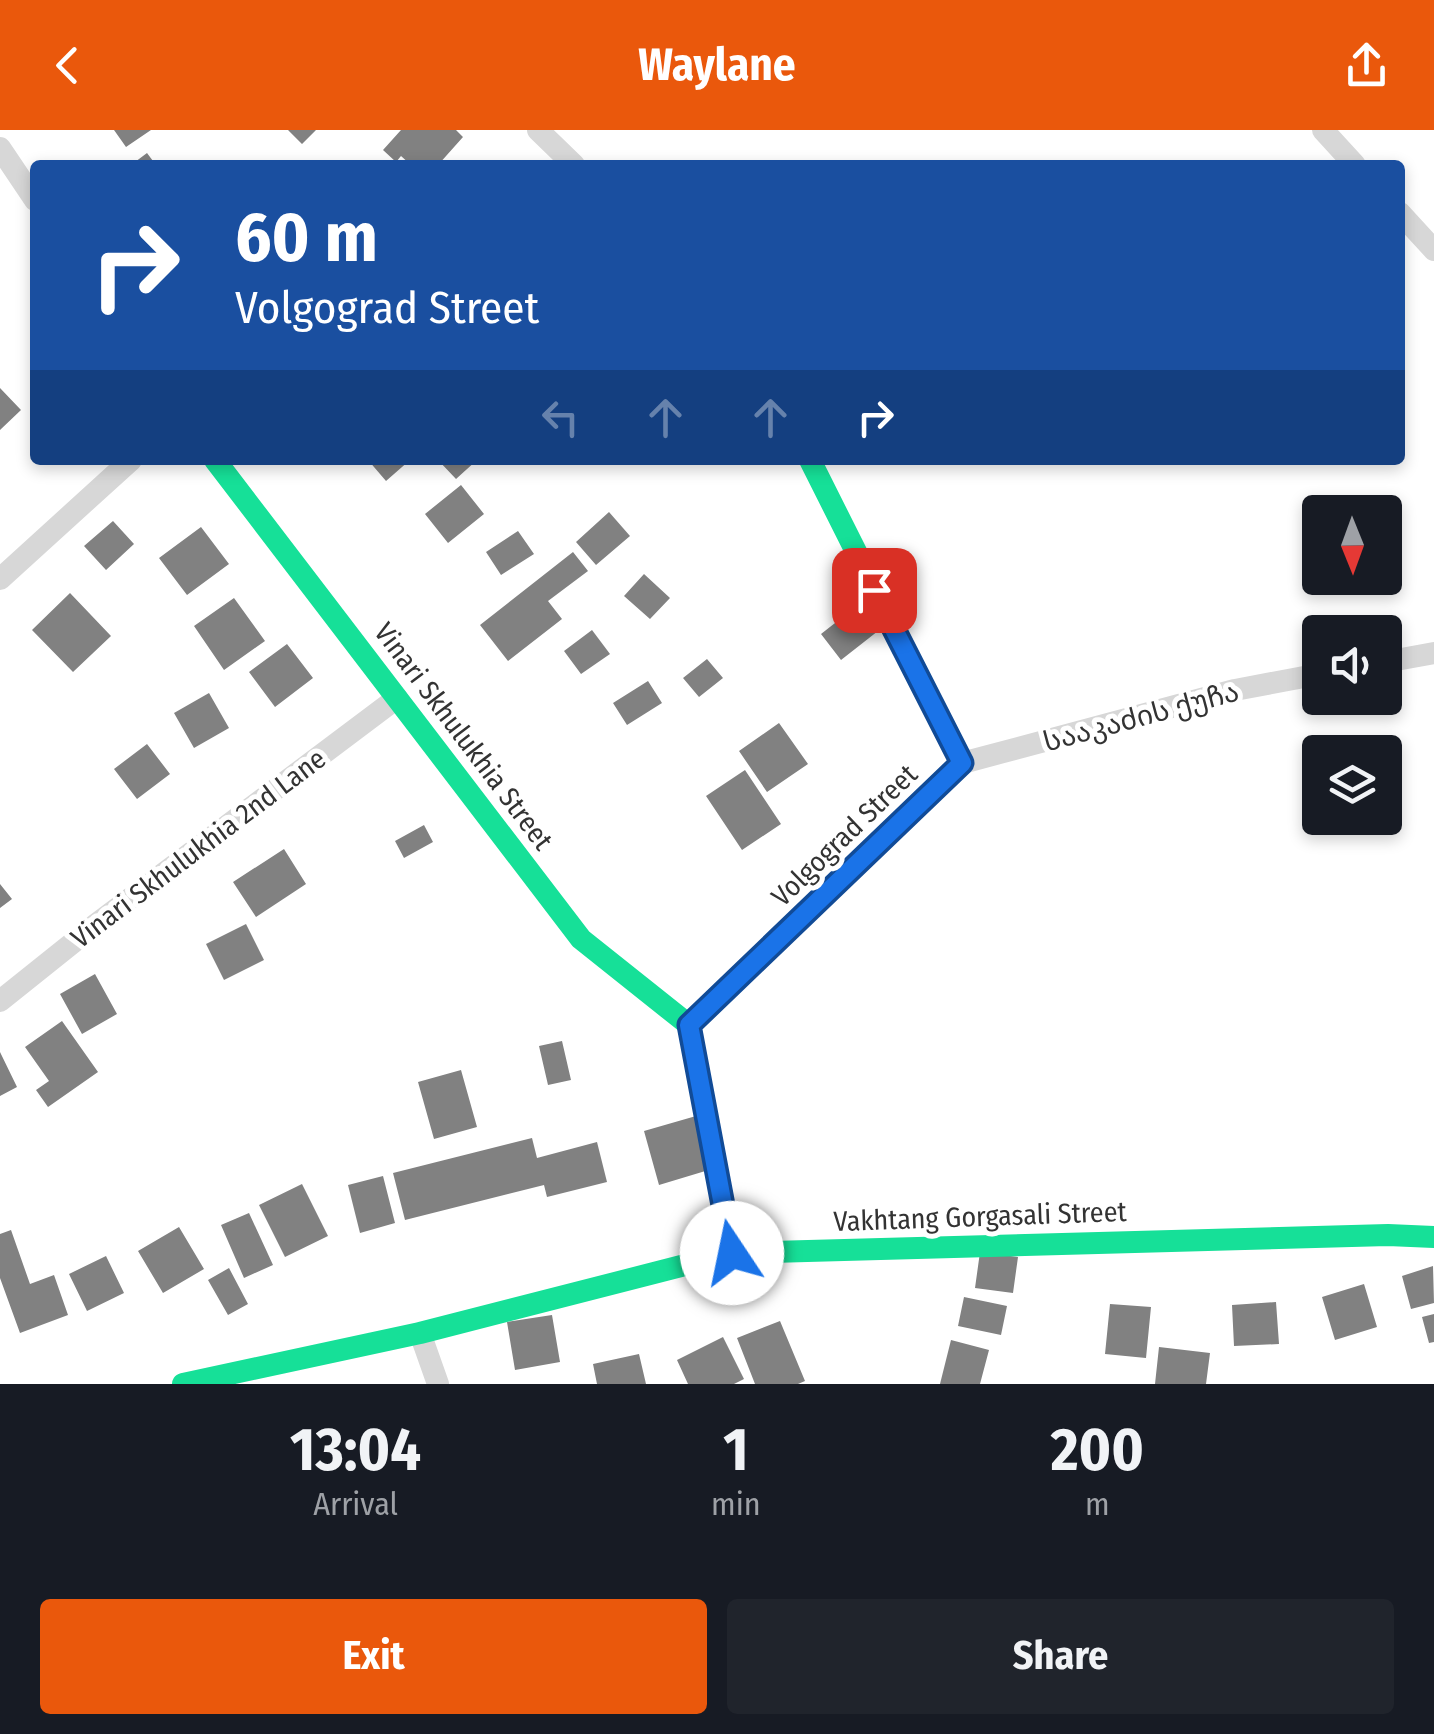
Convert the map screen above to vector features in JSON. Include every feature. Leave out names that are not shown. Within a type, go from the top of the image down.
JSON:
[{"type":"street","points":[[538,130],[569,160]]},
{"type":"street","points":[[1323,130],[1351,160]]},
{"type":"street","points":[[0,148],[30,193]]},
{"type":"street","points":[[1405,218],[1434,250]]},
{"type":"street","points":[[0,579],[125,465]]},
{"type":"street","name":"Vinari Skhulukhia Street","points":[[219,465],[581,938],[689,1025]]},
{"type":"street","points":[[812,465],[962,763]]},
{"type":"street","points":[[1402,659],[1434,653]]},
{"type":"street","name":"სააკაძის ქუჩა","points":[[962,763],[1235,690],[1302,677]]},
{"type":"street","name":"Vinari Skhulukhia 2nd Lane","points":[[0,1001],[397,698]]},
{"type":"street","name":"Volgograd Street","points":[[689,1025],[962,763]]},
{"type":"street","points":[[689,1025],[732,1253]]},
{"type":"street","name":"Vakhtang Gorgasali Street","points":[[183,1384],[420,1333],[732,1253],[1388,1235],[1434,1237]]},
{"type":"street","points":[[420,1333],[438,1384]]},
{"type":"building","points":[[114,130],[151,130],[126,147]]},
{"type":"building","points":[[288,130],[316,130],[302,144]]},
{"type":"building","points":[[401,130],[456,130],[463,137],[442,160],[405,160],[401,156],[394,160],[383,150]]},
{"type":"building","points":[[0,388],[21,410],[0,430]]},
{"type":"building","points":[[372,465],[404,465],[386,481]]},
{"type":"building","points":[[443,465],[471,465],[456,479]]},
{"type":"building","points":[[461,485],[484,514],[448,543],[425,514]]},
{"type":"building","points":[[609,512],[630,536],[596,565],[576,542]]},
{"type":"building","points":[[113,521],[134,544],[106,570],[84,546]]},
{"type":"building","points":[[201,527],[229,564],[187,595],[159,558]]},
{"type":"building","points":[[518,531],[534,554],[501,575],[486,552]]},
{"type":"building","points":[[573,552],[588,571],[548,601],[562,619],[508,661],[480,625]]},
{"type":"building","points":[[644,574],[670,598],[650,619],[624,596]]},
{"type":"building","points":[[70,593],[111,636],[73,672],[32,630]]},
{"type":"building","points":[[234,598],[265,641],[224,670],[194,626]]},
{"type":"building","points":[[858,605],[878,631],[841,660],[821,634]]},
{"type":"building","points":[[592,630],[610,654],[581,674],[564,651]]},
{"type":"building","points":[[287,644],[313,678],[275,707],[249,672]]},
{"type":"building","points":[[707,659],[723,678],[699,697],[683,678]]},
{"type":"building","points":[[648,681],[662,703],[627,725],[613,703]]},
{"type":"building","points":[[209,693],[229,728],[194,748],[174,713]]},
{"type":"building","points":[[779,723],[808,764],[767,792],[739,751]]},
{"type":"building","points":[[147,744],[170,774],[137,799],[114,769]]},
{"type":"building","points":[[745,770],[781,824],[742,850],[706,796]]},
{"type":"building","points":[[424,825],[433,842],[404,858],[395,841]]},
{"type":"building","points":[[284,849],[306,884],[256,917],[233,882]]},
{"type":"building","points":[[0,884],[12,899],[0,908]]},
{"type":"building","points":[[246,924],[264,960],[224,980],[206,944]]},
{"type":"building","points":[[95,974],[117,1014],[82,1034],[60,994]]},
{"type":"building","points":[[62,1021],[98,1072],[48,1107],[36,1090],[49,1081],[25,1047]]},
{"type":"building","points":[[562,1041],[571,1080],[548,1085],[539,1046]]},
{"type":"building","points":[[0,1052],[17,1087],[0,1096]]},
{"type":"building","points":[[461,1070],[477,1127],[434,1139],[418,1082]]},
{"type":"building","points":[[696,1116],[712,1169],[659,1185],[644,1131]]},
{"type":"building","points":[[532,1138],[537,1158],[597,1142],[607,1182],[547,1197],[544,1185],[405,1220],[393,1173]]},
{"type":"building","points":[[383,1176],[395,1223],[360,1233],[348,1185]]},
{"type":"building","points":[[302,1184],[328,1236],[285,1257],[259,1205]]},
{"type":"building","points":[[249,1213],[273,1265],[244,1278],[221,1225]]},
{"type":"building","points":[[179,1227],[204,1269],[163,1293],[138,1251]]},
{"type":"building","points":[[11,1230],[30,1284],[54,1275],[68,1315],[20,1333],[0,1278],[0,1234]]},
{"type":"building","points":[[980,1252],[1018,1257],[1013,1293],[975,1288]]},
{"type":"building","points":[[106,1256],[124,1293],[87,1311],[69,1274]]},
{"type":"building","points":[[1433,1266],[1434,1303],[1411,1309],[1402,1276]]},
{"type":"building","points":[[229,1268],[248,1304],[228,1315],[208,1280]]},
{"type":"building","points":[[1364,1284],[1377,1327],[1335,1340],[1322,1297]]},
{"type":"building","points":[[964,1297],[1007,1306],[1001,1335],[958,1326]]},
{"type":"building","points":[[1276,1302],[1279,1344],[1234,1346],[1232,1305]]},
{"type":"building","points":[[1110,1304],[1151,1307],[1146,1358],[1105,1354]]},
{"type":"building","points":[[1434,1314],[1434,1342],[1429,1343],[1422,1317]]},
{"type":"building","points":[[552,1315],[560,1362],[515,1370],[507,1322]]},
{"type":"building","points":[[780,1321],[805,1381],[755,1384],[737,1338]]},
{"type":"building","points":[[723,1337],[744,1379],[734,1384],[688,1384],[677,1360]]},
{"type":"building","points":[[951,1340],[989,1350],[980,1384],[940,1384]]},
{"type":"building","points":[[1159,1347],[1210,1353],[1206,1384],[1155,1384]]},
{"type":"building","points":[[639,1354],[646,1384],[597,1384],[593,1364]]},
{"type":"traffic: fast","points":[[219,465],[581,939],[689,1025]]},
{"type":"traffic: fast","points":[[732,1253],[689,1025],[962,763],[813,465]]},
{"type":"traffic: fast","points":[[183,1384],[420,1333],[732,1253],[1388,1235],[1434,1237]]},
{"type":"route","points":[[732,1253],[689,1025],[962,763],[874,590]]}]
